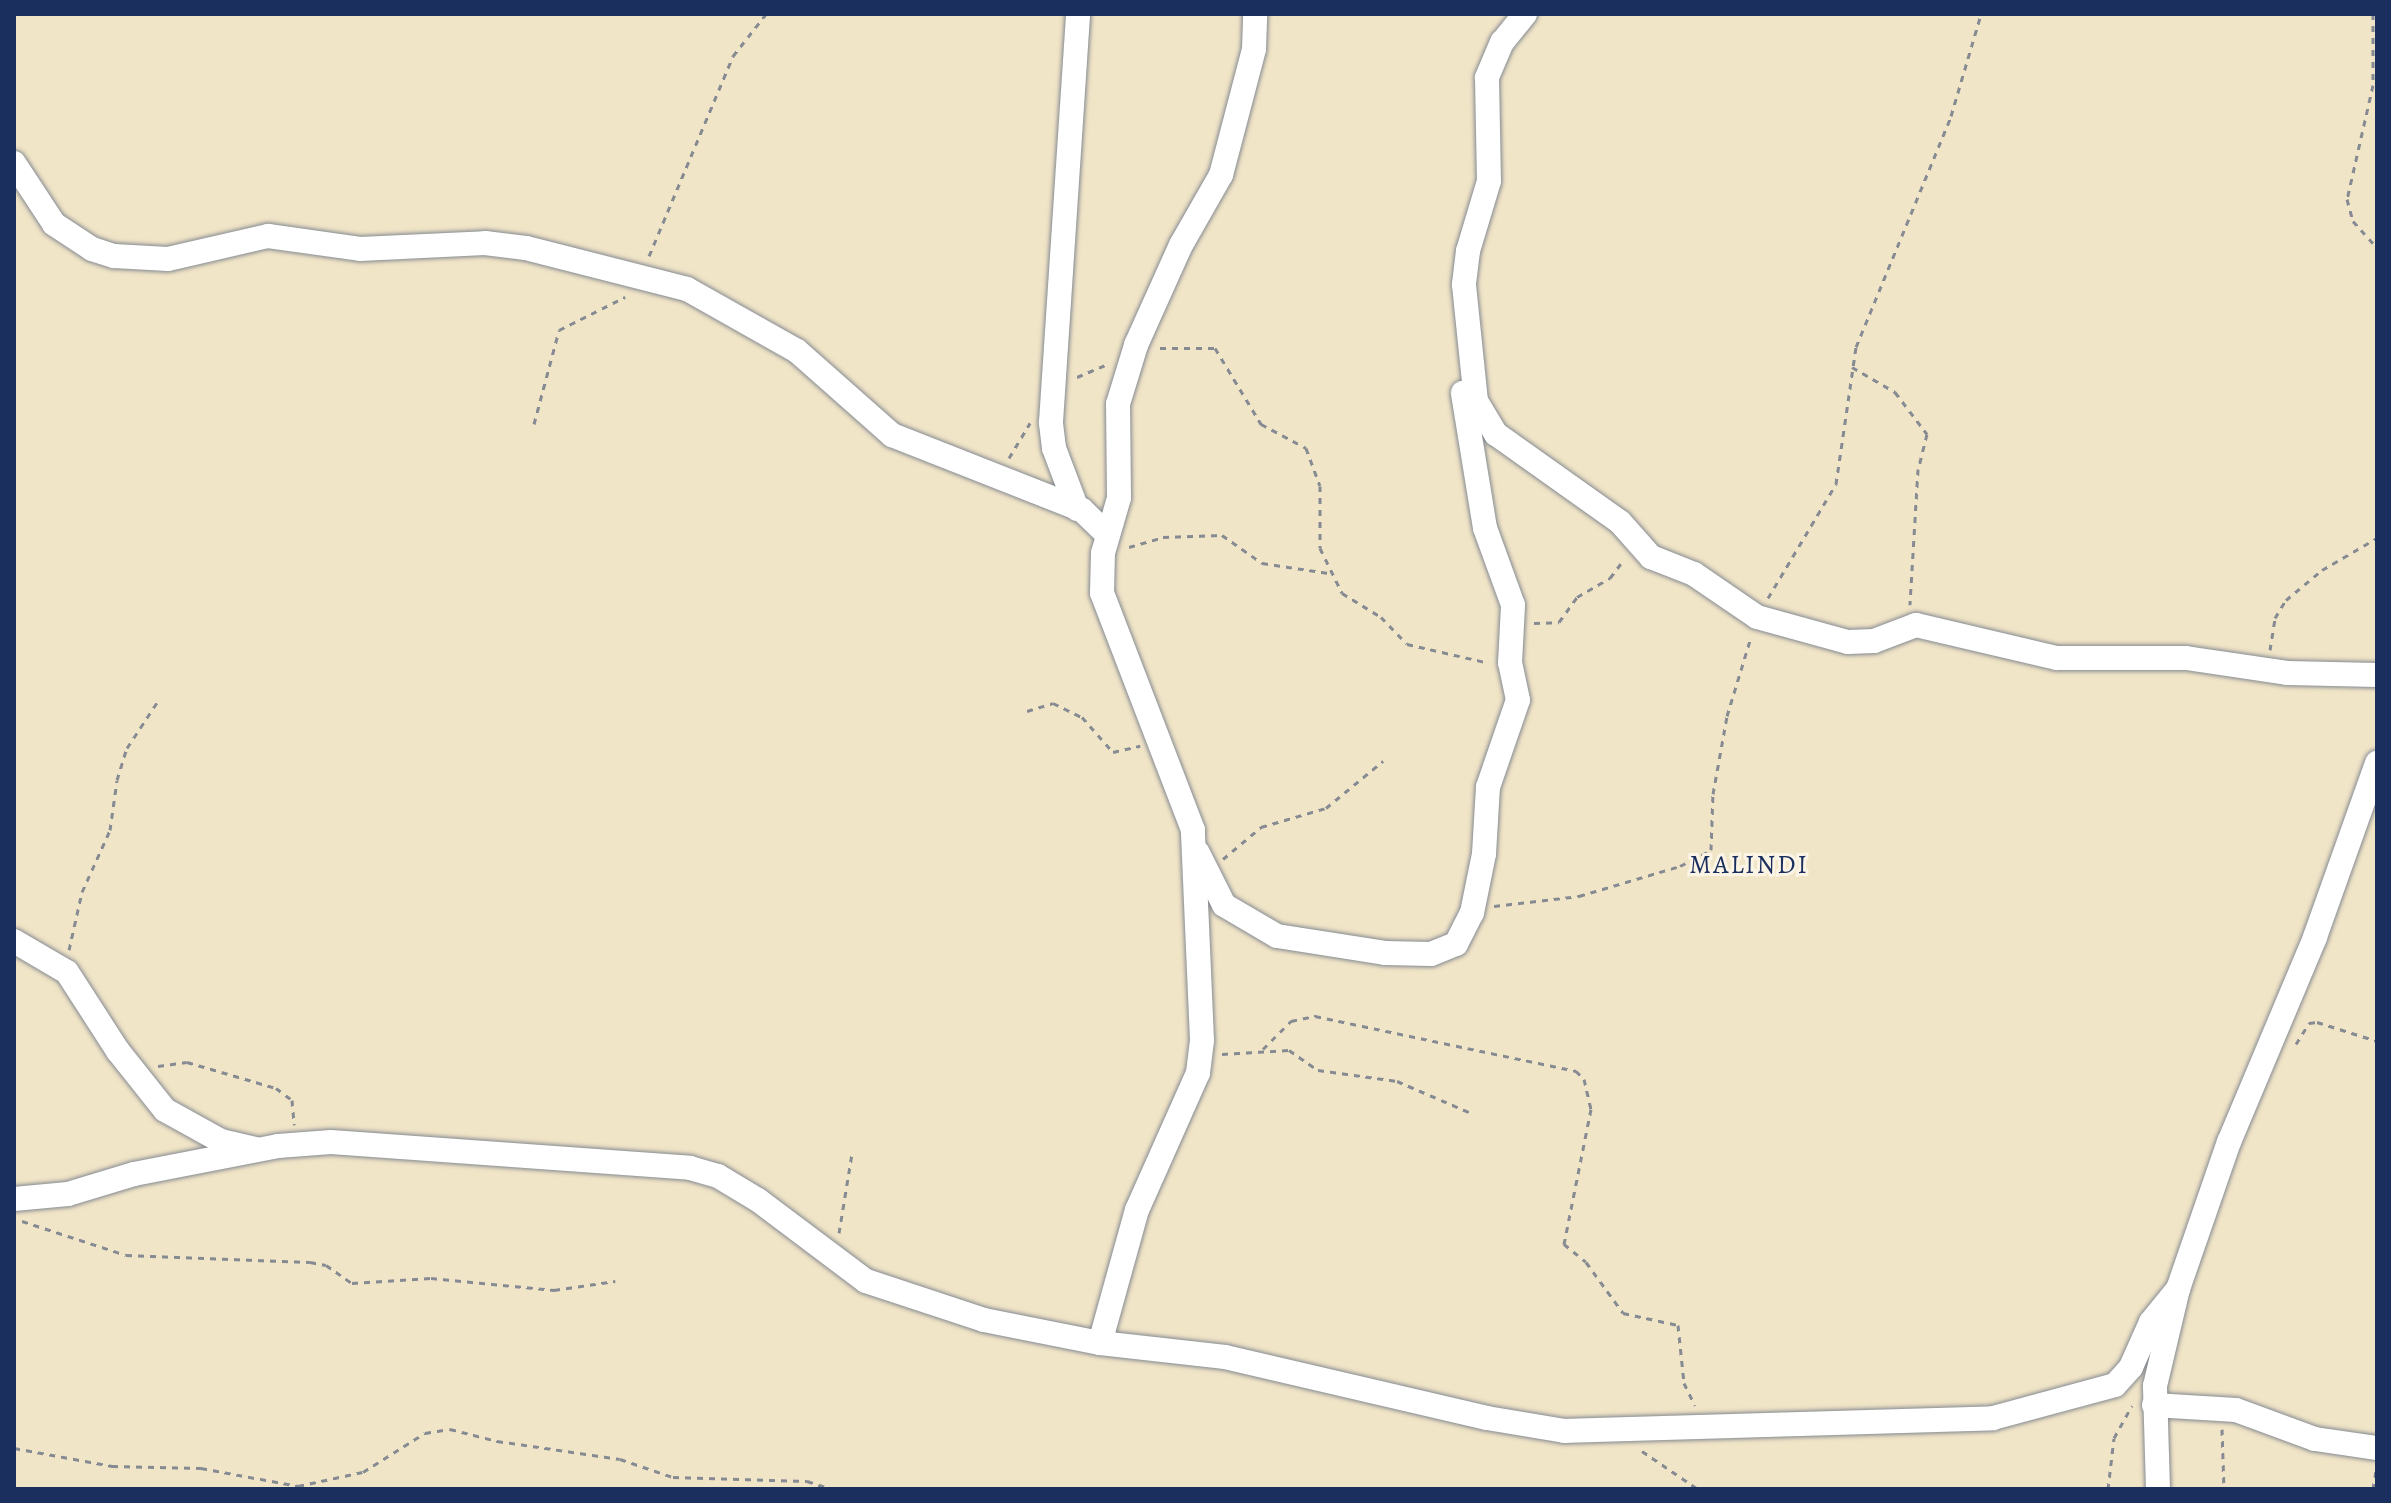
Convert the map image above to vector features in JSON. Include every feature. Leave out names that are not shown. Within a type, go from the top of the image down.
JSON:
[{"type":"street","points":[[1077,509],[1054,448],[1053,390],[1078,14]]},
{"type":"street","points":[[1105,544],[1119,498],[1118,404],[1132,355],[1181,245],[1221,175],[1254,49],[1255,14]]},
{"type":"street","points":[[1525,14],[1502,42],[1487,78],[1489,181],[1465,277],[1476,401],[1487,425],[1620,522],[1651,557],[1688,571],[1757,617],[1856,643],[1874,641],[1910,625],[2057,658],[2186,658],[2265,670],[2377,675]]},
{"type":"street","points":[[14,163],[54,224],[102,254],[168,259],[268,236],[360,249],[485,243],[526,248],[637,279],[687,289],[737,313],[797,351],[892,435],[1100,521],[1105,544],[1107,610],[1155,737],[1180,793],[1195,847],[1231,912],[1300,943],[1439,953],[1456,944],[1472,911],[1484,854],[1488,787],[1518,706],[1511,671],[1513,605],[1485,528],[1464,413],[1473,360]]},
{"type":"street","points":[[2158,1489],[2144,1402],[2178,1289],[2224,1156],[2315,937],[2377,763]]},
{"type":"street","points":[[1100,1343],[1137,1210],[1200,1063],[1195,847]]},
{"type":"street","points":[[14,941],[67,972],[126,1062],[165,1110],[221,1141],[261,1150]]},
{"type":"street","points":[[14,1199],[68,1194],[134,1174],[294,1144],[331,1142],[466,1156],[690,1168],[718,1176],[758,1200],[832,1259],[866,1281],[984,1320],[1100,1343],[1225,1357],[1487,1418],[1565,1431],[1613,1432],[1812,1420],[1967,1422],[2107,1389],[2131,1367],[2151,1322],[2178,1289]]},
{"type":"street","points":[[2144,1402],[2223,1408],[2255,1415],[2315,1439],[2377,1448]]},
{"type":"path","points":[[534,424],[559,330],[621,302],[637,279],[667,221],[733,56],[766,14]]},
{"type":"path","points":[[1472,911],[1579,896],[1680,866],[1711,850],[1713,794],[1727,716],[1757,617],[1836,484],[1852,367],[1863,326],[1951,116],[1981,14]]},
{"type":"path","points":[[2373,14],[2373,85],[2347,199],[2353,221],[2377,248]]},
{"type":"path","points":[[996,480],[1053,390],[1132,355],[1201,345],[1225,357],[1254,416],[1296,438],[1310,454],[1320,486],[1320,548],[1328,573],[1342,593],[1381,617],[1407,644],[1462,654],[1511,671]]},
{"type":"path","points":[[1852,367],[1895,392],[1927,434],[1918,469],[1910,625]]},
{"type":"path","points":[[1105,544],[1163,537],[1222,535],[1262,563],[1328,573]]},
{"type":"path","points":[[2265,670],[2279,608],[2322,570],[2377,538]]},
{"type":"path","points":[[1513,631],[1524,624],[1559,622],[1577,597],[1610,578],[1626,558],[1651,557]]},
{"type":"path","points":[[67,972],[70,930],[110,830],[119,772],[158,701]]},
{"type":"path","points":[[1027,711],[1045,703],[1075,712],[1113,752],[1127,752],[1155,737]]},
{"type":"path","points":[[1207,872],[1261,827],[1326,808],[1383,761]]},
{"type":"path","points":[[1263,1049],[1291,1021],[1315,1016],[1576,1071],[1584,1079],[1591,1109],[1564,1244],[1586,1262],[1623,1313],[1678,1325],[1687,1397],[1720,1426]]},
{"type":"path","points":[[2290,1055],[2309,1023],[2317,1022],[2377,1041]]},
{"type":"path","points":[[1200,1063],[1220,1054],[1263,1049],[1289,1050],[1318,1070],[1397,1081],[1471,1113]]},
{"type":"path","points":[[126,1062],[154,1066],[187,1062],[285,1092],[292,1100],[294,1144]]},
{"type":"path","points":[[832,1259],[852,1154]]},
{"type":"path","points":[[14,1219],[126,1255],[310,1262],[326,1265],[352,1283],[431,1278],[554,1290],[615,1281]]},
{"type":"path","points":[[2108,1489],[2114,1438],[2144,1402]]},
{"type":"path","points":[[2223,1408],[2224,1489]]},
{"type":"path","points":[[14,1448],[112,1466],[201,1468],[298,1486],[363,1472],[425,1433],[450,1429],[497,1441],[620,1459],[673,1477],[807,1481],[831,1489]]},
{"type":"path","points":[[1613,1432],[1698,1489]]},
{"type":"path","points":[[2373,1489],[2377,1466]]},
{"type":"district","name":"MALINDI","points":[[1749,865]]}]
